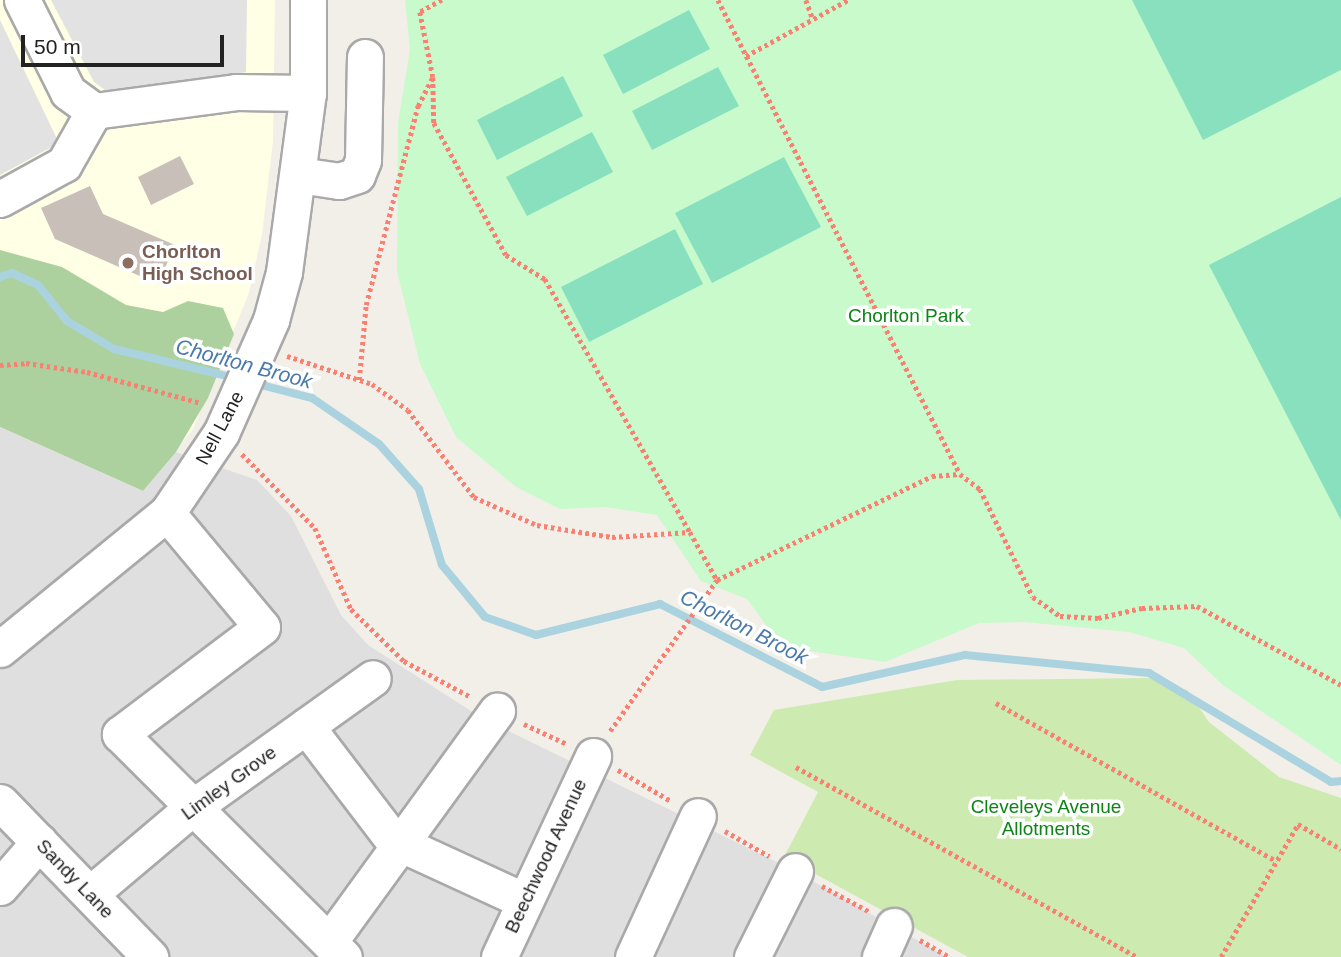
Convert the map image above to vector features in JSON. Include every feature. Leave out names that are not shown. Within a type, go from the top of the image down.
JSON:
[{"type":"street","name":"Nell Lane","points":[[0,649],[167,513],[241,389],[284,272],[299,176],[307,93],[308,0]]},
{"type":"street","points":[[15,8],[68,92],[94,111],[236,92],[307,93]]},
{"type":"street","points":[[299,176],[339,181],[357,175],[363,160],[365,57]]},
{"type":"street","points":[[0,199],[64,164],[94,111]]},
{"type":"street","points":[[167,513],[262,627],[120,734],[337,949],[400,846],[497,711]]},
{"type":"street","name":"Limley Grove","points":[[90,894],[193,807],[373,678]]},
{"type":"street","points":[[306,726],[400,846],[525,901]]},
{"type":"street","name":"Beechwood Avenue","points":[[499,957],[593,756]]},
{"type":"street","name":"Sandy Lane","points":[[0,802],[149,957]]},
{"type":"street","points":[[633,957],[698,816]]},
{"type":"street","points":[[0,887],[39,842]]},
{"type":"street","points":[[752,957],[794,870]]},
{"type":"street","points":[[880,957],[894,926]]},
{"type":"path","points":[[442,0],[420,12],[433,77],[433,123],[506,256],[545,279],[717,580]]},
{"type":"path","points":[[718,0],[960,474],[980,489],[1034,597],[1060,616],[1098,618],[1142,608],[1197,606],[1341,685]]},
{"type":"path","points":[[806,0],[813,19]]},
{"type":"path","points":[[746,56],[848,0]]},
{"type":"path","points":[[359,380],[366,305],[418,106],[433,77]]},
{"type":"path","points":[[0,365],[26,363],[241,389],[359,380],[408,410],[474,498],[537,525],[612,537],[690,532]]},
{"type":"path","points":[[241,389],[315,528],[351,610],[404,661],[497,711],[593,756],[950,957]]},
{"type":"path","points":[[593,756],[717,580],[932,476],[960,474]]},
{"type":"path","points":[[996,703],[1276,861]]},
{"type":"path","points":[[796,766],[1137,957]]},
{"type":"path","points":[[1220,957],[1298,824],[1341,849]]},
{"type":"shaded area","name":"Chorlton High School","points":[[0,0],[275,0],[273,141],[262,234],[249,293],[193,429],[143,491],[0,427]]},
{"type":"shaded area","points":[[51,0],[247,0],[246,72],[125,93],[105,90],[94,82]]},
{"type":"shaded area","points":[[0,20],[59,143],[0,175]]},
{"type":"shaded area","points":[[0,427],[143,491],[176,452],[257,480],[291,516],[341,615],[368,645],[482,718],[795,871],[947,957],[0,957]]},
{"type":"green space","name":"Chorlton Park","points":[[405,0],[1341,0],[1341,765],[1224,686],[1184,648],[1129,632],[1024,622],[979,623],[885,662],[782,647],[747,599],[701,581],[657,515],[605,507],[560,509],[516,487],[456,437],[420,364],[397,271],[398,123],[410,49]]},
{"type":"green space","points":[[1132,0],[1341,0],[1341,70],[1203,140]]},
{"type":"green space","points":[[689,10],[710,49],[623,94],[603,55]]},
{"type":"green space","points":[[718,67],[739,106],[652,150],[632,111]]},
{"type":"green space","points":[[563,76],[583,116],[497,160],[477,120]]},
{"type":"green space","points":[[592,132],[613,172],[527,216],[506,177]]},
{"type":"green space","points":[[784,157],[821,227],[712,283],[675,213]]},
{"type":"green space","points":[[1341,197],[1341,520],[1209,265]]},
{"type":"green space","points":[[675,229],[703,284],[589,342],[561,287]]},
{"type":"green space","points":[[0,250],[62,267],[126,305],[163,312],[188,301],[223,308],[234,334],[208,398],[176,452],[143,491],[0,427]]},
{"type":"green space","name":"Cleveleys Avenue Allotments","points":[[1148,678],[1187,690],[1209,722],[1279,777],[1341,798],[1341,957],[968,957],[784,857],[818,792],[750,755],[774,710],[957,680]]},
{"type":"building","points":[[180,156],[194,184],[151,205],[138,177]]},
{"type":"building","points":[[90,186],[103,214],[175,245],[158,284],[55,239],[41,208]]},
{"type":"waterway","name":"Chorlton Brook","points":[[0,277],[12,273],[38,285],[67,321],[114,349],[235,378]]},
{"type":"waterway","name":"Chorlton Brook","points":[[254,383],[312,398],[379,444],[419,489],[442,565],[485,617],[536,635],[660,604],[822,687],[965,655],[1149,673],[1331,782],[1341,781]]},
{"type":"place","name":"Chorlton High School","points":[[128,263]]}]
